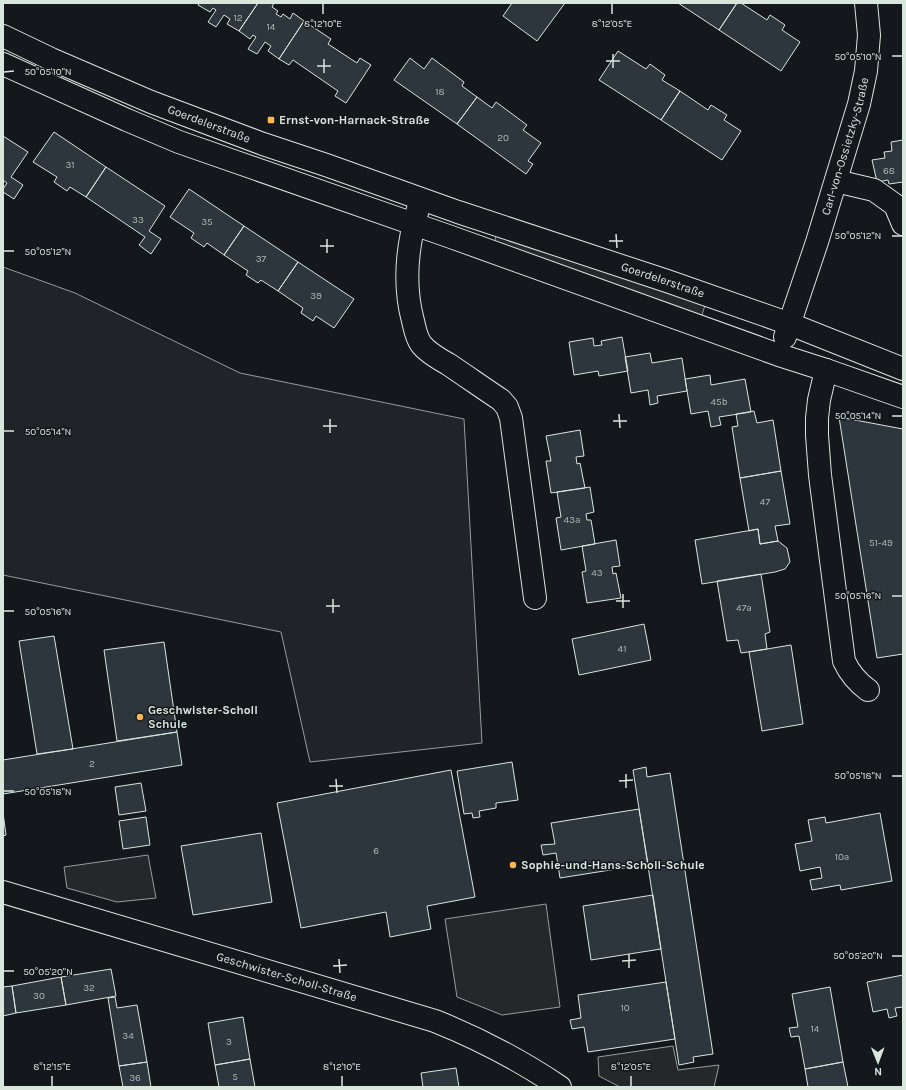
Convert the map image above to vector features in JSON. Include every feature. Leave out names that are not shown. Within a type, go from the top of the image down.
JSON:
[{"type":"street","name":"Carl-von-Ossietzky-Straße","points":[[779,355],[836,181],[859,104],[866,71],[869,35],[866,3]]},
{"type":"street","name":"Goerdelerstraße","points":[[3,36],[51,59],[151,102],[263,144],[790,324],[903,369]]},
{"type":"street","name":"Goerdelerstraße","points":[[3,64],[127,120],[180,142],[779,355],[903,397]]},
{"type":"street","points":[[836,181],[874,190],[895,205],[903,224]]},
{"type":"street","points":[[421,199],[413,224],[407,256],[407,289],[416,336],[422,345],[439,359],[501,400],[507,407],[511,418],[535,598]]},
{"type":"street","points":[[826,370],[819,400],[817,435],[820,475],[844,661],[849,672],[856,681],[868,690]]},
{"type":"street","name":"Geschwister-Scholl-Straße","points":[[3,892],[435,1021],[500,1050],[533,1068],[560,1087]]},
{"type":"shaded area","points":[[498,228],[707,299],[701,318],[494,244]]},
{"type":"shaded area","points":[[3,267],[75,293],[240,373],[464,419],[482,743],[310,762],[281,632],[3,575]]},
{"type":"shaded area","points":[[148,855],[156,898],[117,902],[67,888],[64,867]]},
{"type":"shaded area","points":[[546,904],[560,1007],[502,1015],[457,997],[445,919]]},
{"type":"shaded area","points":[[673,1046],[678,1070],[719,1065],[714,1087],[620,1087],[599,1076],[598,1057]]},
{"type":"building","points":[[199,3],[258,3],[239,31],[227,24],[230,19],[224,15],[216,27],[208,22],[216,10],[213,8],[210,12],[198,5]]},
{"type":"building","points":[[258,3],[274,3],[272,7],[278,11],[276,14],[281,17],[283,14],[290,19],[293,13],[304,21],[279,59],[268,51],[271,46],[265,42],[257,54],[248,49],[256,37],[253,35],[250,39],[239,31]]},
{"type":"building","points":[[512,3],[565,3],[537,41],[503,16]]},
{"type":"building","points":[[678,3],[737,3],[719,30]]},
{"type":"building","points":[[737,3],[741,3],[767,20],[770,15],[785,25],[782,30],[800,42],[781,71],[719,30]]},
{"type":"building","points":[[304,21],[331,39],[328,44],[357,63],[360,58],[371,65],[346,103],[335,96],[338,91],[293,60],[289,65],[279,59]]},
{"type":"building","points":[[618,51],[646,69],[650,64],[665,75],[662,80],[680,91],[661,120],[599,80]]},
{"type":"building","points":[[410,58],[424,69],[432,58],[464,82],[462,86],[477,97],[457,124],[394,80]]},
{"type":"building","points":[[680,91],[708,110],[711,105],[727,115],[724,120],[741,131],[722,160],[661,120]]},
{"type":"building","points":[[477,97],[492,108],[496,102],[527,125],[523,130],[541,143],[528,161],[533,164],[526,174],[457,124]]},
{"type":"building","points":[[54,132],[106,167],[86,197],[70,187],[67,191],[54,182],[57,177],[33,162]]},
{"type":"building","points":[[3,136],[28,152],[11,177],[23,185],[14,199],[3,192],[3,189],[7,183],[3,180]]},
{"type":"building","points":[[903,140],[903,182],[889,184],[888,180],[877,182],[872,160],[885,158],[884,152],[892,151],[891,142]]},
{"type":"building","points":[[106,167],[165,206],[149,231],[161,239],[151,254],[139,245],[145,237],[86,197]]},
{"type":"building","points":[[189,189],[244,226],[224,255],[207,243],[204,247],[191,238],[194,233],[170,217]]},
{"type":"building","points":[[244,226],[298,262],[278,291],[261,280],[258,283],[246,275],[248,271],[224,255]]},
{"type":"building","points":[[298,262],[354,299],[334,328],[316,316],[313,321],[301,313],[303,308],[278,291]]},
{"type":"building","points":[[622,337],[628,371],[599,376],[598,371],[574,375],[569,342],[593,338],[594,346],[602,345],[601,341]]},
{"type":"building","points":[[650,353],[652,363],[682,358],[687,391],[657,396],[658,403],[650,405],[648,390],[631,393],[625,357]]},
{"type":"building","points":[[710,375],[711,385],[745,379],[751,412],[719,417],[721,425],[711,427],[708,411],[691,414],[685,379]]},
{"type":"building","points":[[754,411],[757,423],[773,420],[781,471],[740,478],[732,427],[738,426],[736,414]]},
{"type":"building","points":[[839,417],[903,429],[903,654],[877,658]]},
{"type":"building","points":[[580,430],[584,456],[576,457],[577,464],[580,463],[585,488],[551,493],[546,461],[551,461],[546,436]]},
{"type":"building","points":[[781,471],[790,524],[775,526],[778,541],[760,544],[758,529],[749,531],[740,478]]},
{"type":"building","points":[[590,487],[594,512],[586,514],[587,520],[591,520],[595,544],[561,550],[556,518],[561,517],[557,492]]},
{"type":"building","points":[[758,529],[760,544],[778,541],[787,548],[790,562],[785,569],[702,584],[695,540]]},
{"type":"building","points":[[616,540],[620,566],[612,567],[613,574],[616,573],[621,598],[587,603],[582,572],[586,571],[582,546]]},
{"type":"building","points":[[761,574],[770,632],[765,634],[767,649],[741,653],[738,640],[727,641],[717,581]]},
{"type":"building","points":[[644,624],[651,660],[579,675],[572,639]]},
{"type":"building","points":[[54,636],[73,749],[37,754],[19,641]]},
{"type":"building","points":[[164,642],[177,732],[117,741],[104,650]]},
{"type":"building","points":[[791,645],[803,724],[762,731],[749,652]]},
{"type":"building","points":[[177,732],[182,765],[3,794],[3,760]]},
{"type":"building","points":[[512,762],[518,800],[496,803],[496,808],[479,811],[480,817],[473,818],[472,813],[464,814],[457,771]]},
{"type":"building","points":[[646,767],[647,777],[670,773],[713,1054],[693,1057],[694,1062],[679,1065],[633,770]]},
{"type":"building","points":[[451,770],[475,897],[427,906],[431,929],[390,937],[386,912],[301,928],[277,803]]},
{"type":"building","points":[[141,783],[146,811],[119,815],[115,787]]},
{"type":"building","points":[[639,809],[648,864],[560,878],[556,853],[543,855],[541,845],[555,844],[551,823]]},
{"type":"building","points":[[3,813],[6,835],[3,836]]},
{"type":"building","points":[[880,813],[892,881],[841,890],[840,885],[812,890],[810,880],[822,878],[820,867],[800,871],[795,844],[812,841],[808,820],[825,817],[826,823]]},
{"type":"building","points":[[146,817],[150,845],[123,849],[119,821]]},
{"type":"building","points":[[261,833],[272,902],[193,915],[181,846]]},
{"type":"building","points":[[653,895],[661,949],[591,960],[583,906]]},
{"type":"building","points":[[111,969],[116,996],[66,1005],[61,977]]},
{"type":"building","points":[[903,975],[903,1007],[895,1008],[897,1016],[889,1018],[887,1009],[873,1012],[867,982]]},
{"type":"building","points":[[61,977],[66,1005],[16,1013],[12,986]]},
{"type":"building","points":[[666,982],[675,1039],[588,1052],[584,1027],[572,1029],[570,1020],[581,1018],[578,995]]},
{"type":"building","points":[[12,986],[16,1013],[3,1016],[3,987]]},
{"type":"building","points":[[830,987],[843,1062],[805,1069],[799,1036],[791,1037],[789,1028],[798,1027],[792,994]]},
{"type":"building","points":[[115,997],[117,1008],[137,1005],[147,1062],[119,1066],[108,998]]},
{"type":"building","points":[[243,1017],[250,1059],[215,1065],[208,1023]]},
{"type":"building","points":[[250,1059],[255,1087],[219,1087],[215,1065]]},
{"type":"building","points":[[147,1062],[151,1087],[123,1087],[119,1066]]},
{"type":"building","points":[[843,1062],[848,1087],[808,1087],[805,1069]]},
{"type":"building","points":[[456,1068],[459,1087],[423,1087],[421,1073]]},
{"type":"place","name":"Ernst-von-Harnack-Straße","points":[[271,120]]},
{"type":"place","name":"Geschwister-Scholl Schule","points":[[140,717]]},
{"type":"place","name":"Sophie-und-Hans-Scholl-Schule","points":[[513,865]]}]
